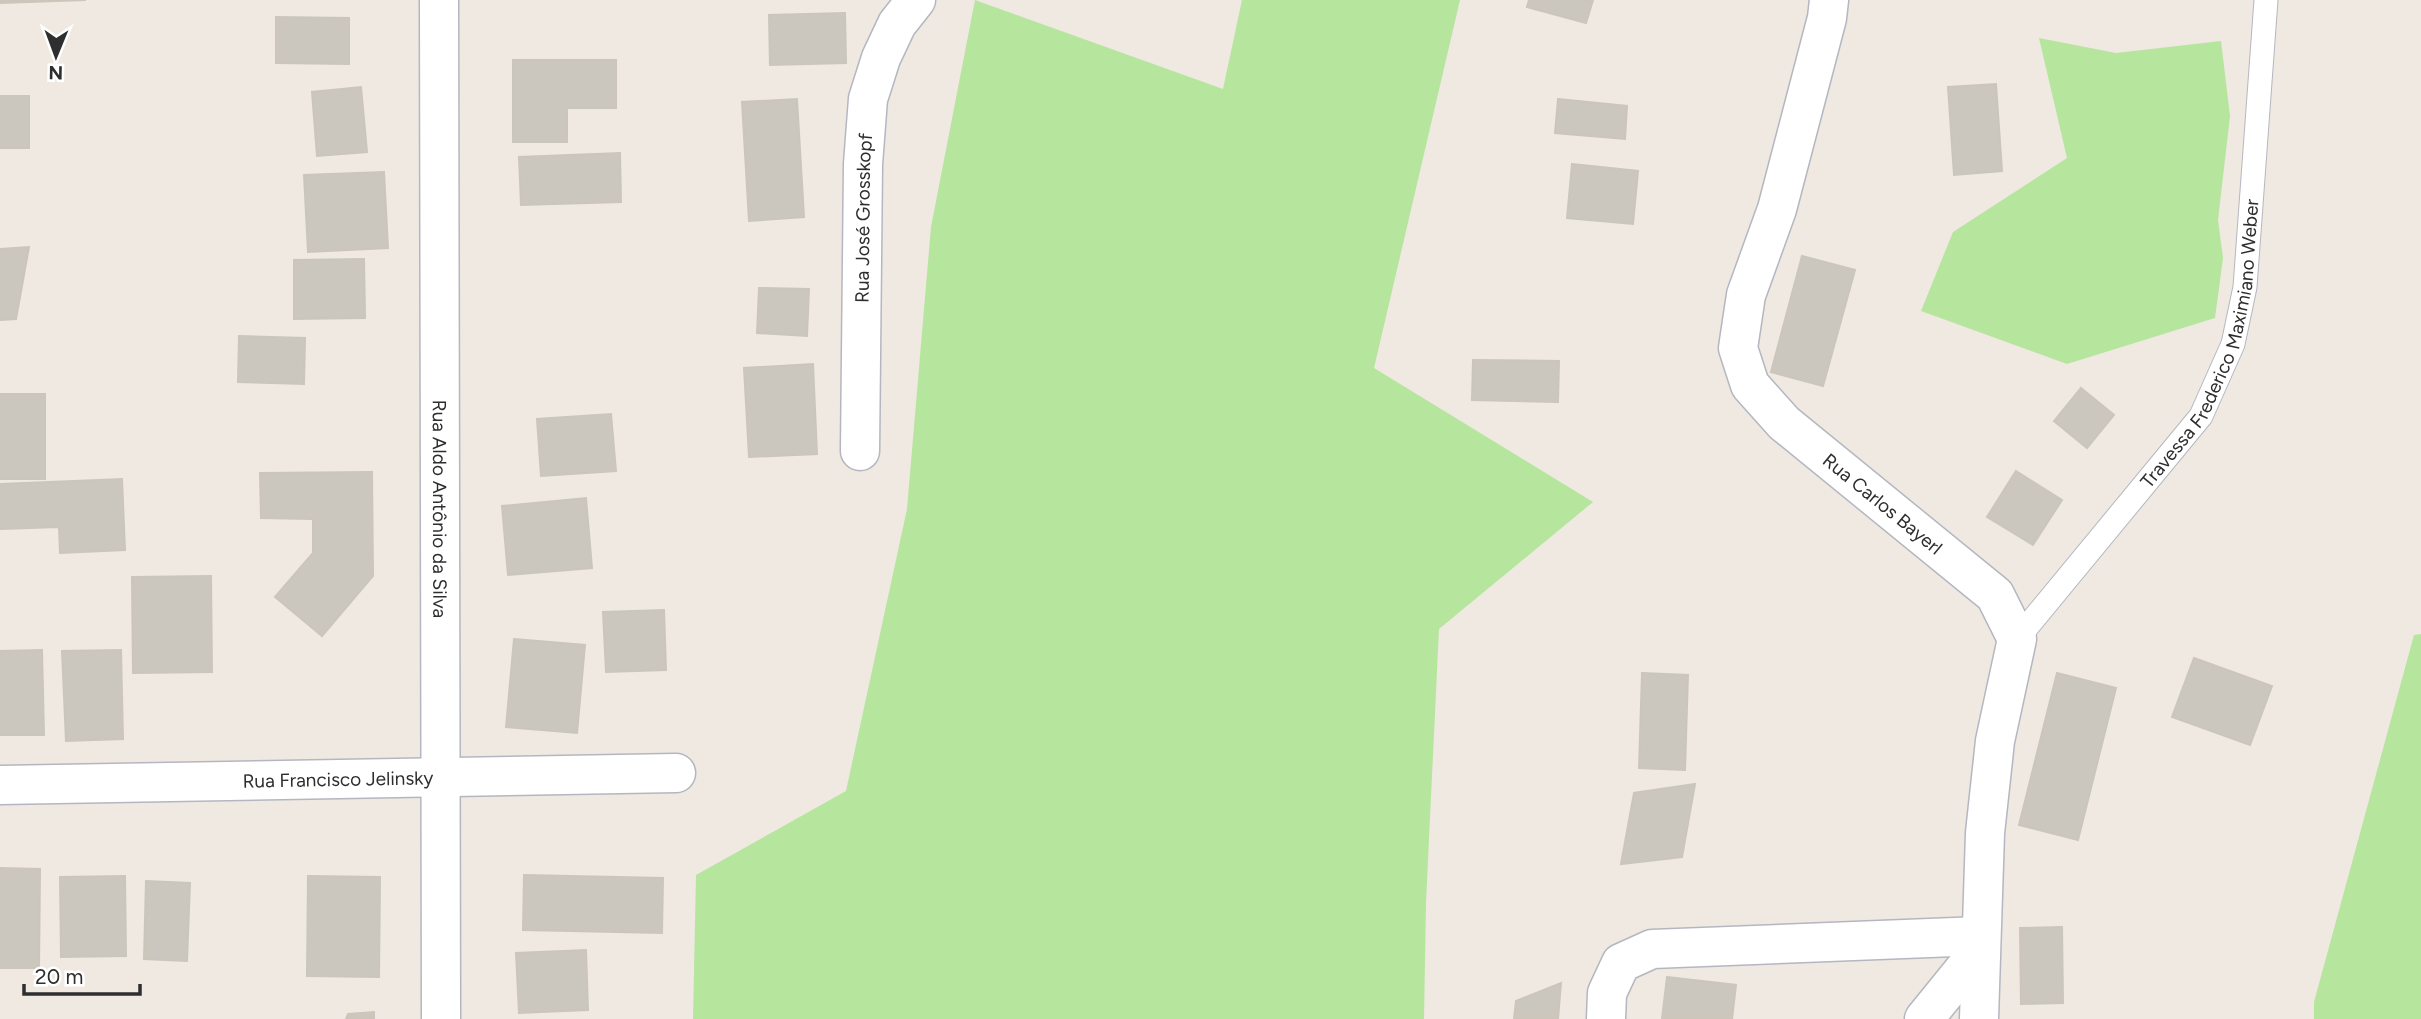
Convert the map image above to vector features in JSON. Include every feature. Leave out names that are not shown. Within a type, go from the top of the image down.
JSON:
[{"type":"street","name":"Rua Aldo Antônio da Silva","points":[[439,0],[441,1019]]},
{"type":"street","name":"Rua José Grosskopf","points":[[860,451],[863,164],[868,99],[891,35],[916,0]]},
{"type":"street","name":"Rua Carlos Bayerl","points":[[1829,0],[1827,18],[1777,209],[1746,295],[1738,348],[1750,385],[1784,423],[1995,595],[2017,639]]},
{"type":"street","points":[[1979,1019],[1985,833],[1994,741],[2017,639]]},
{"type":"street","name":"Rua Francisco Jelinsky","points":[[0,785],[676,773]]},
{"type":"street","points":[[1605,1019],[1607,993],[1621,963],[1652,949],[1980,943]]},
{"type":"street","points":[[1924,1019],[1980,943]]},
{"type":"lane","name":"Travessa Frederico Maximiano Weber","points":[[2017,639],[2202,416],[2233,344],[2245,287],[2266,0]]},
{"type":"green space","points":[[975,0],[1223,89],[1242,0],[1460,0],[1374,368],[1593,502],[1439,629],[1426,902],[1424,1019],[693,1019],[696,875],[846,791],[907,509],[931,227]]},
{"type":"green space","points":[[2039,38],[2116,53],[2221,41],[2230,116],[2218,220],[2223,258],[2215,318],[2067,364],[1921,311],[1953,232],[2067,158]]},
{"type":"green space","points":[[2421,634],[2421,1019],[2314,1019],[2314,1002],[2414,635]]},
{"type":"building","points":[[0,0],[86,0],[0,3]]},
{"type":"building","points":[[1529,0],[1593,0],[1586,23],[1527,7]]},
{"type":"building","points":[[845,13],[846,63],[770,65],[769,15]]},
{"type":"building","points":[[276,17],[349,18],[349,64],[276,63]]},
{"type":"building","points":[[513,60],[616,60],[616,108],[567,108],[567,142],[513,142]]},
{"type":"building","points":[[1996,84],[2002,171],[1954,175],[1948,87]]},
{"type":"building","points":[[361,87],[367,152],[317,156],[312,92]]},
{"type":"building","points":[[0,96],[29,96],[29,148],[0,148]]},
{"type":"building","points":[[797,99],[804,217],[749,221],[742,102]]},
{"type":"building","points":[[1558,99],[1627,106],[1625,139],[1555,133]]},
{"type":"building","points":[[620,153],[621,202],[521,205],[519,157]]},
{"type":"building","points":[[1572,164],[1638,171],[1633,224],[1567,218]]},
{"type":"building","points":[[384,172],[388,248],[308,252],[304,175]]},
{"type":"building","points":[[29,247],[16,319],[0,320],[0,249]]},
{"type":"building","points":[[1802,256],[1855,270],[1823,386],[1771,372]]},
{"type":"building","points":[[364,259],[365,318],[294,319],[294,260]]},
{"type":"building","points":[[759,288],[809,289],[807,336],[757,333]]},
{"type":"building","points":[[239,336],[305,338],[304,384],[238,382]]},
{"type":"building","points":[[1473,360],[1559,361],[1558,402],[1472,400]]},
{"type":"building","points":[[813,364],[817,454],[749,457],[744,368]]},
{"type":"building","points":[[2081,388],[2114,415],[2087,448],[2054,421]]},
{"type":"building","points":[[0,394],[45,394],[45,479],[0,479]]},
{"type":"building","points":[[611,414],[616,471],[541,476],[537,419]]},
{"type":"building","points":[[2016,471],[2062,500],[2033,545],[1987,517]]},
{"type":"building","points":[[372,472],[373,576],[322,636],[275,597],[313,553],[313,519],[261,518],[260,473]]},
{"type":"building","points":[[122,479],[125,550],[60,553],[59,527],[0,529],[0,484]]},
{"type":"building","points":[[586,498],[592,568],[508,575],[502,506]]},
{"type":"building","points":[[211,576],[212,672],[133,673],[132,577]]},
{"type":"building","points":[[664,610],[666,670],[606,672],[603,612]]},
{"type":"building","points":[[514,639],[585,645],[577,733],[506,727]]},
{"type":"building","points":[[42,650],[44,735],[0,735],[0,651]]},
{"type":"building","points":[[121,650],[123,739],[66,741],[62,651]]},
{"type":"building","points":[[2194,658],[2272,686],[2250,745],[2172,717]]},
{"type":"building","points":[[1642,673],[1688,675],[1685,770],[1639,768]]},
{"type":"building","points":[[2057,673],[2116,688],[2078,840],[2019,825]]},
{"type":"building","points":[[1695,784],[1682,857],[1621,864],[1634,793]]},
{"type":"building","points":[[0,868],[40,869],[39,968],[0,968]]},
{"type":"building","points":[[524,875],[663,878],[662,933],[523,930]]},
{"type":"building","points":[[125,876],[126,956],[61,957],[60,877]]},
{"type":"building","points":[[308,876],[380,877],[379,977],[307,976]]},
{"type":"building","points":[[146,881],[190,883],[187,961],[144,959]]},
{"type":"building","points":[[2062,927],[2063,1003],[2021,1004],[2020,928]]},
{"type":"building","points":[[586,950],[588,1010],[519,1013],[516,953]]},
{"type":"building","points":[[1667,977],[1736,985],[1732,1019],[1662,1019]]},
{"type":"building","points":[[1561,983],[1558,1019],[1514,1019],[1516,1001]]},
{"type":"building","points":[[374,1012],[374,1019],[346,1019],[348,1014]]}]
